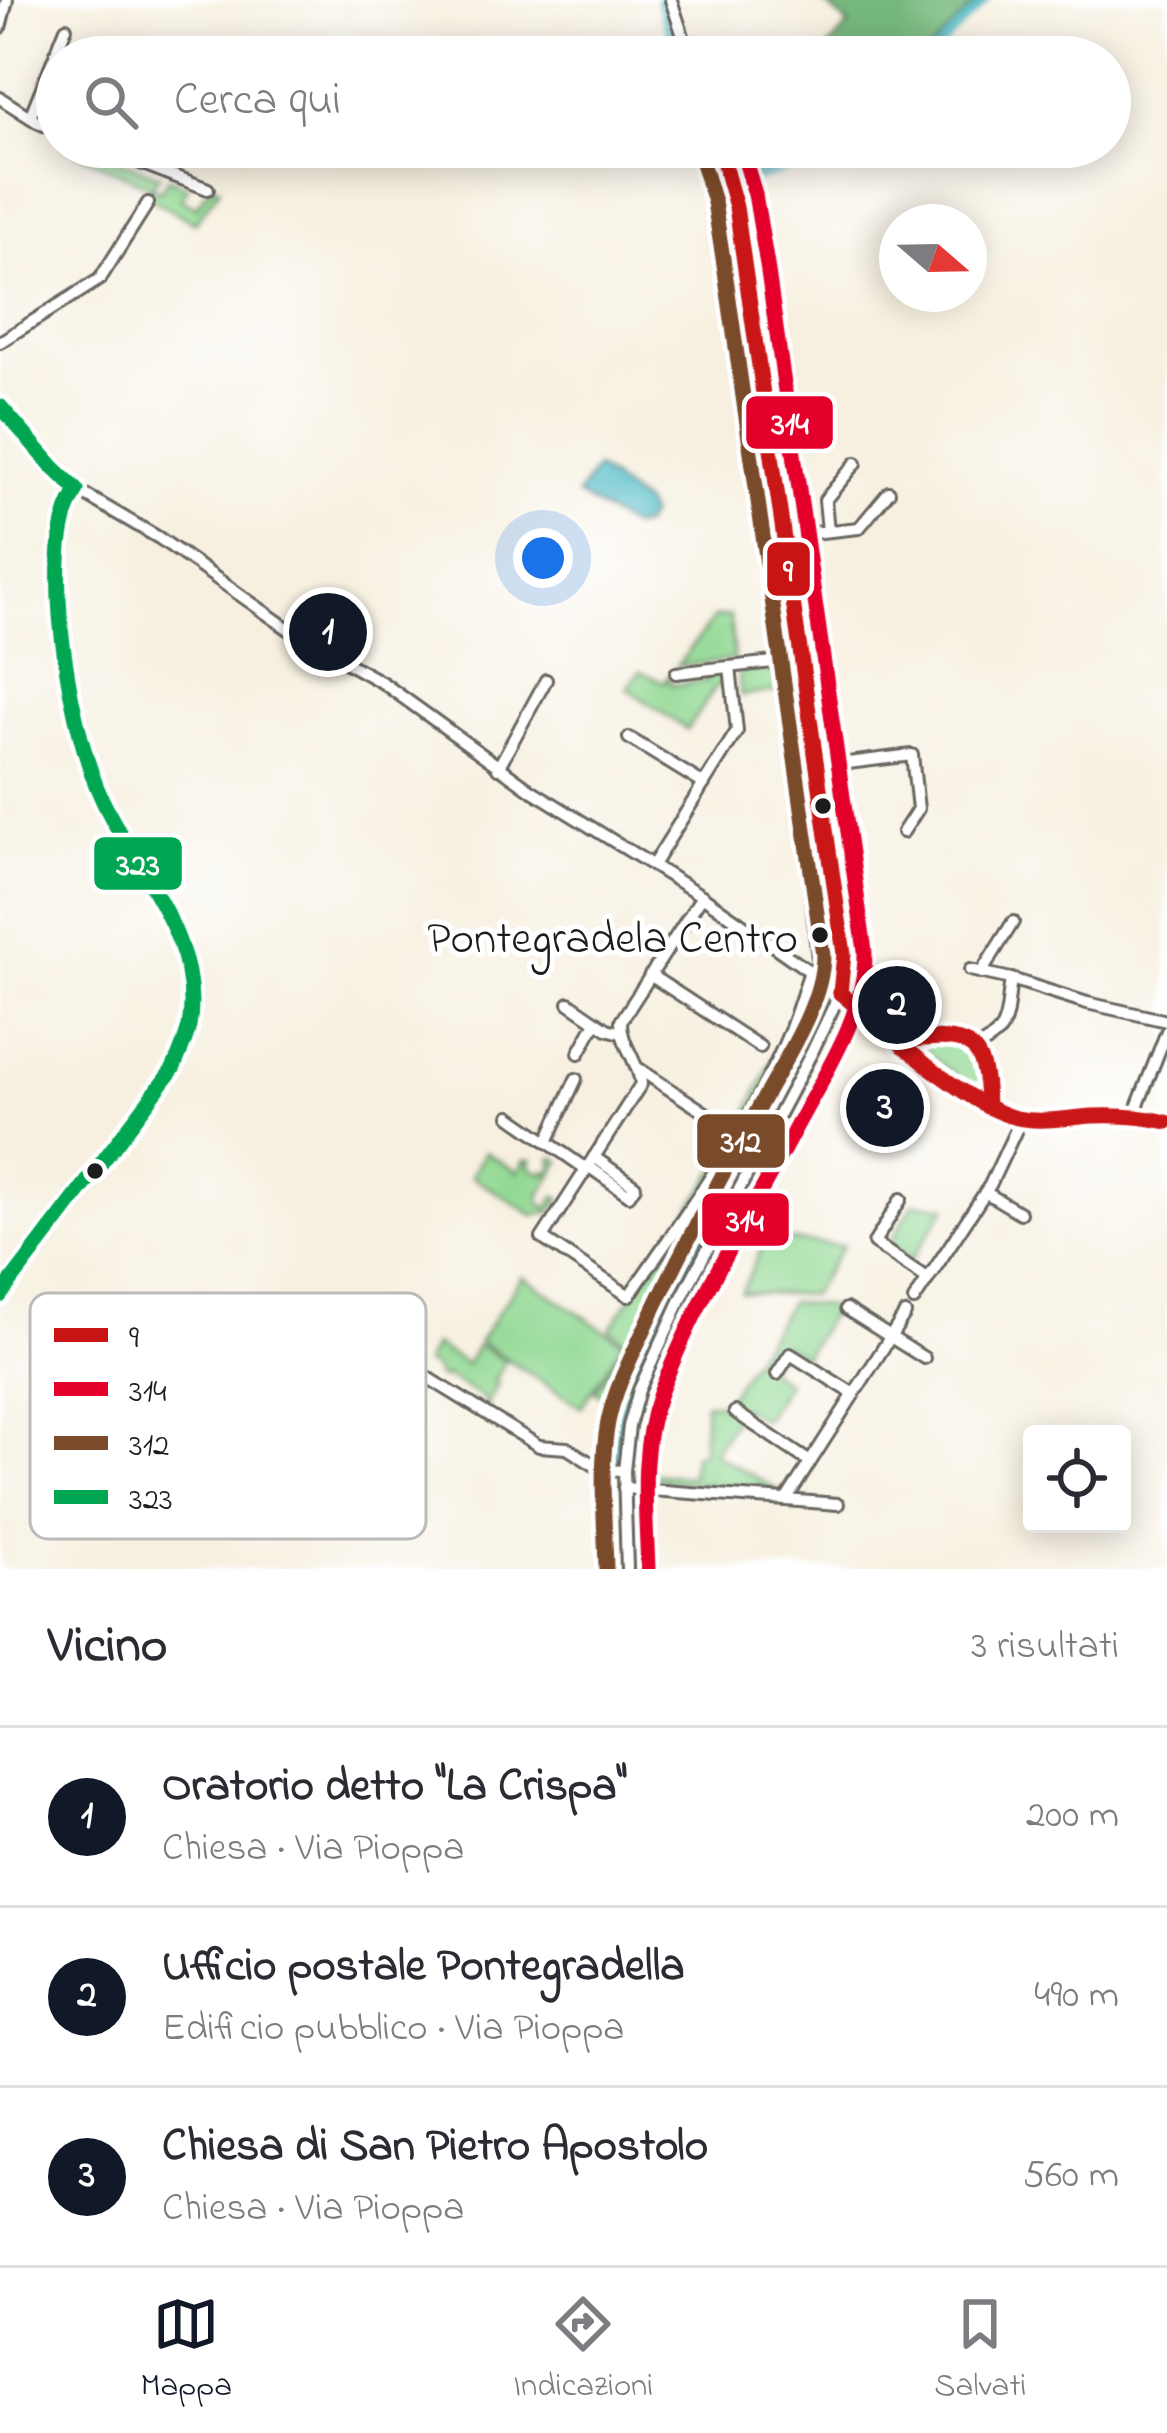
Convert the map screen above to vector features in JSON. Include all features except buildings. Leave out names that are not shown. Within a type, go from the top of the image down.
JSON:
[{"type":"street","points":[[0,28],[8,0]]},
{"type":"street","points":[[671,0],[683,36]]},
{"type":"street","points":[[63,36],[66,28]]},
{"type":"street","points":[[0,98],[36,121]]},
{"type":"street","points":[[30,118],[36,103]]},
{"type":"street","points":[[154,168],[208,189]]},
{"type":"street","points":[[702,896],[622,1017],[621,1033],[641,1084],[542,1238],[629,1296],[736,1133],[818,968],[807,778],[816,756],[736,207],[725,168]]},
{"type":"street","points":[[0,342],[100,279],[148,203]]},
{"type":"street","points":[[0,406],[77,490],[159,538],[297,634],[383,683],[498,768],[841,989],[987,1107],[1021,1119],[1135,1114],[1167,1122]]},
{"type":"street","points":[[827,531],[824,500],[856,463]]},
{"type":"street","points":[[0,1296],[173,1069],[192,1017],[193,985],[185,951],[104,805],[81,735],[59,587],[64,516],[77,490]]},
{"type":"street","points":[[784,536],[859,528],[889,492]]},
{"type":"street","points":[[627,1569],[624,1472],[631,1414],[651,1360],[841,989],[844,970],[838,919],[824,922],[807,778],[774,614]]},
{"type":"street","points":[[653,865],[737,731],[730,667]]},
{"type":"street","points":[[676,673],[804,667]]},
{"type":"street","points":[[498,768],[546,680]]},
{"type":"street","points":[[629,739],[704,784]]},
{"type":"street","points":[[832,765],[912,755],[918,809],[903,832]]},
{"type":"street","points":[[816,756],[832,762],[839,816]]},
{"type":"street","points":[[1013,922],[976,972],[1167,1021]]},
{"type":"street","points":[[814,974],[844,970]]},
{"type":"street","points":[[650,975],[760,1047]]},
{"type":"street","points":[[975,1048],[1000,1033],[1011,979]]},
{"type":"street","points":[[569,1003],[621,1033]]},
{"type":"street","points":[[579,1053],[596,1022]]},
{"type":"street","points":[[1135,1114],[1167,1030]]},
{"type":"street","points":[[902,1041],[953,1038],[975,1048],[987,1072],[987,1107]]},
{"type":"street","points":[[637,1068],[736,1133]]},
{"type":"street","points":[[547,1142],[576,1079]]},
{"type":"street","points":[[511,1116],[590,1164]]},
{"type":"street","points":[[914,1300],[986,1192],[1021,1119]]},
{"type":"street","points":[[986,1192],[1019,1213]]},
{"type":"street","points":[[901,1199],[874,1243],[928,1279]]},
{"type":"street","points":[[846,1310],[924,1358]]},
{"type":"street","points":[[786,1500],[905,1314]]},
{"type":"street","points":[[777,1374],[790,1354],[854,1394]]},
{"type":"street","points":[[426,1376],[538,1445],[567,1448],[605,1470],[624,1472]]},
{"type":"street","points":[[735,1412],[810,1462]]},
{"type":"street","points":[[605,1435],[605,1470]]},
{"type":"street","points":[[624,1488],[838,1504]]},
{"type":"green space","points":[[821,0],[979,0],[944,36],[839,36],[849,25]]},
{"type":"green space","points":[[110,168],[139,168],[159,176],[151,187],[159,192],[169,178],[188,187],[181,199],[196,207],[212,185],[220,188],[195,223],[146,196],[150,187]]},
{"type":"green space","points":[[732,168],[776,168],[735,179]]},
{"type":"green space","points":[[730,616],[734,660],[677,666],[714,618]]},
{"type":"green space","points":[[781,667],[784,690],[741,696],[738,672]]},
{"type":"green space","points":[[640,671],[664,682],[669,676],[672,685],[724,674],[727,688],[718,684],[687,730],[627,688]]},
{"type":"green space","points":[[800,673],[814,772],[802,774],[789,674]]},
{"type":"green space","points":[[811,974],[817,981],[793,1035],[608,1400],[595,1391],[627,1341],[610,1329],[733,1145]]},
{"type":"green space","points":[[954,1041],[978,1067],[984,1088],[979,1094],[923,1050],[928,1043]]},
{"type":"green space","points":[[485,1152],[518,1172],[525,1160],[532,1160],[529,1166],[541,1174],[545,1170],[548,1174],[554,1157],[561,1161],[540,1196],[541,1204],[548,1208],[556,1196],[561,1199],[552,1212],[533,1215],[471,1176]]},
{"type":"green space","points":[[914,1203],[947,1206],[911,1260],[888,1246]]},
{"type":"green space","points":[[766,1238],[843,1246],[811,1295],[741,1292]]},
{"type":"green space","points":[[522,1276],[623,1342],[581,1407],[479,1341]]},
{"type":"green space","points":[[790,1302],[835,1307],[804,1357],[783,1344],[767,1369],[787,1383],[763,1420],[742,1407],[713,1453],[780,1491],[633,1478],[633,1472],[691,1476],[693,1454],[702,1452],[705,1403],[724,1403]]},
{"type":"green space","points":[[434,1345],[466,1364],[478,1345],[505,1361],[485,1409],[484,1399],[444,1375],[443,1379],[436,1376],[426,1361]]},
{"type":"water","points":[[596,468],[644,504],[649,514],[643,526],[630,527],[577,495]]},
{"type":"water","points":[[823,992],[827,994],[802,1054],[649,1345],[621,1432],[617,1463],[610,1464],[619,1404],[637,1356]]},
{"type":"waterway","points":[[659,0],[671,36]]},
{"type":"waterway","points":[[951,36],[986,0]]},
{"type":"waterway","points":[[712,168],[731,245],[792,656]]},
{"type":"waterway","points":[[738,185],[791,168]]},
{"type":"transit line","name":"312","points":[[606,1569],[604,1458],[615,1397],[686,1244],[800,1033],[816,994],[823,955],[725,271],[704,168]]},
{"type":"transit line","name":"9","points":[[725,168],[736,207],[844,954],[840,993]]},
{"type":"transit line","name":"314","points":[[648,1568],[646,1460],[659,1396],[706,1293],[842,1042],[864,974],[865,951],[767,265],[747,168]]},
{"type":"transit line","name":"323","points":[[0,406],[77,490],[60,544],[59,579],[65,658],[80,736],[101,797],[176,935],[191,994],[189,1026],[173,1069],[0,1296]]},
{"type":"transit line","name":"9","points":[[840,993],[926,1064],[997,1111],[1035,1120],[1111,1116],[1167,1122]]},
{"type":"transit line","name":"9","points":[[902,1041],[943,1038],[969,1045],[982,1066],[987,1107]]},
{"type":"place","name":"Oratorio detto \"La Crispa\"","points":[[328,632]]},
{"type":"place","name":"Pontegradela Centro","points":[[820,935]]},
{"type":"place","name":"Ufficio postale Pontegradella","points":[[897,1005]]},
{"type":"place","name":"Chiesa di San Pietro Apostolo","points":[[885,1108]]}]
